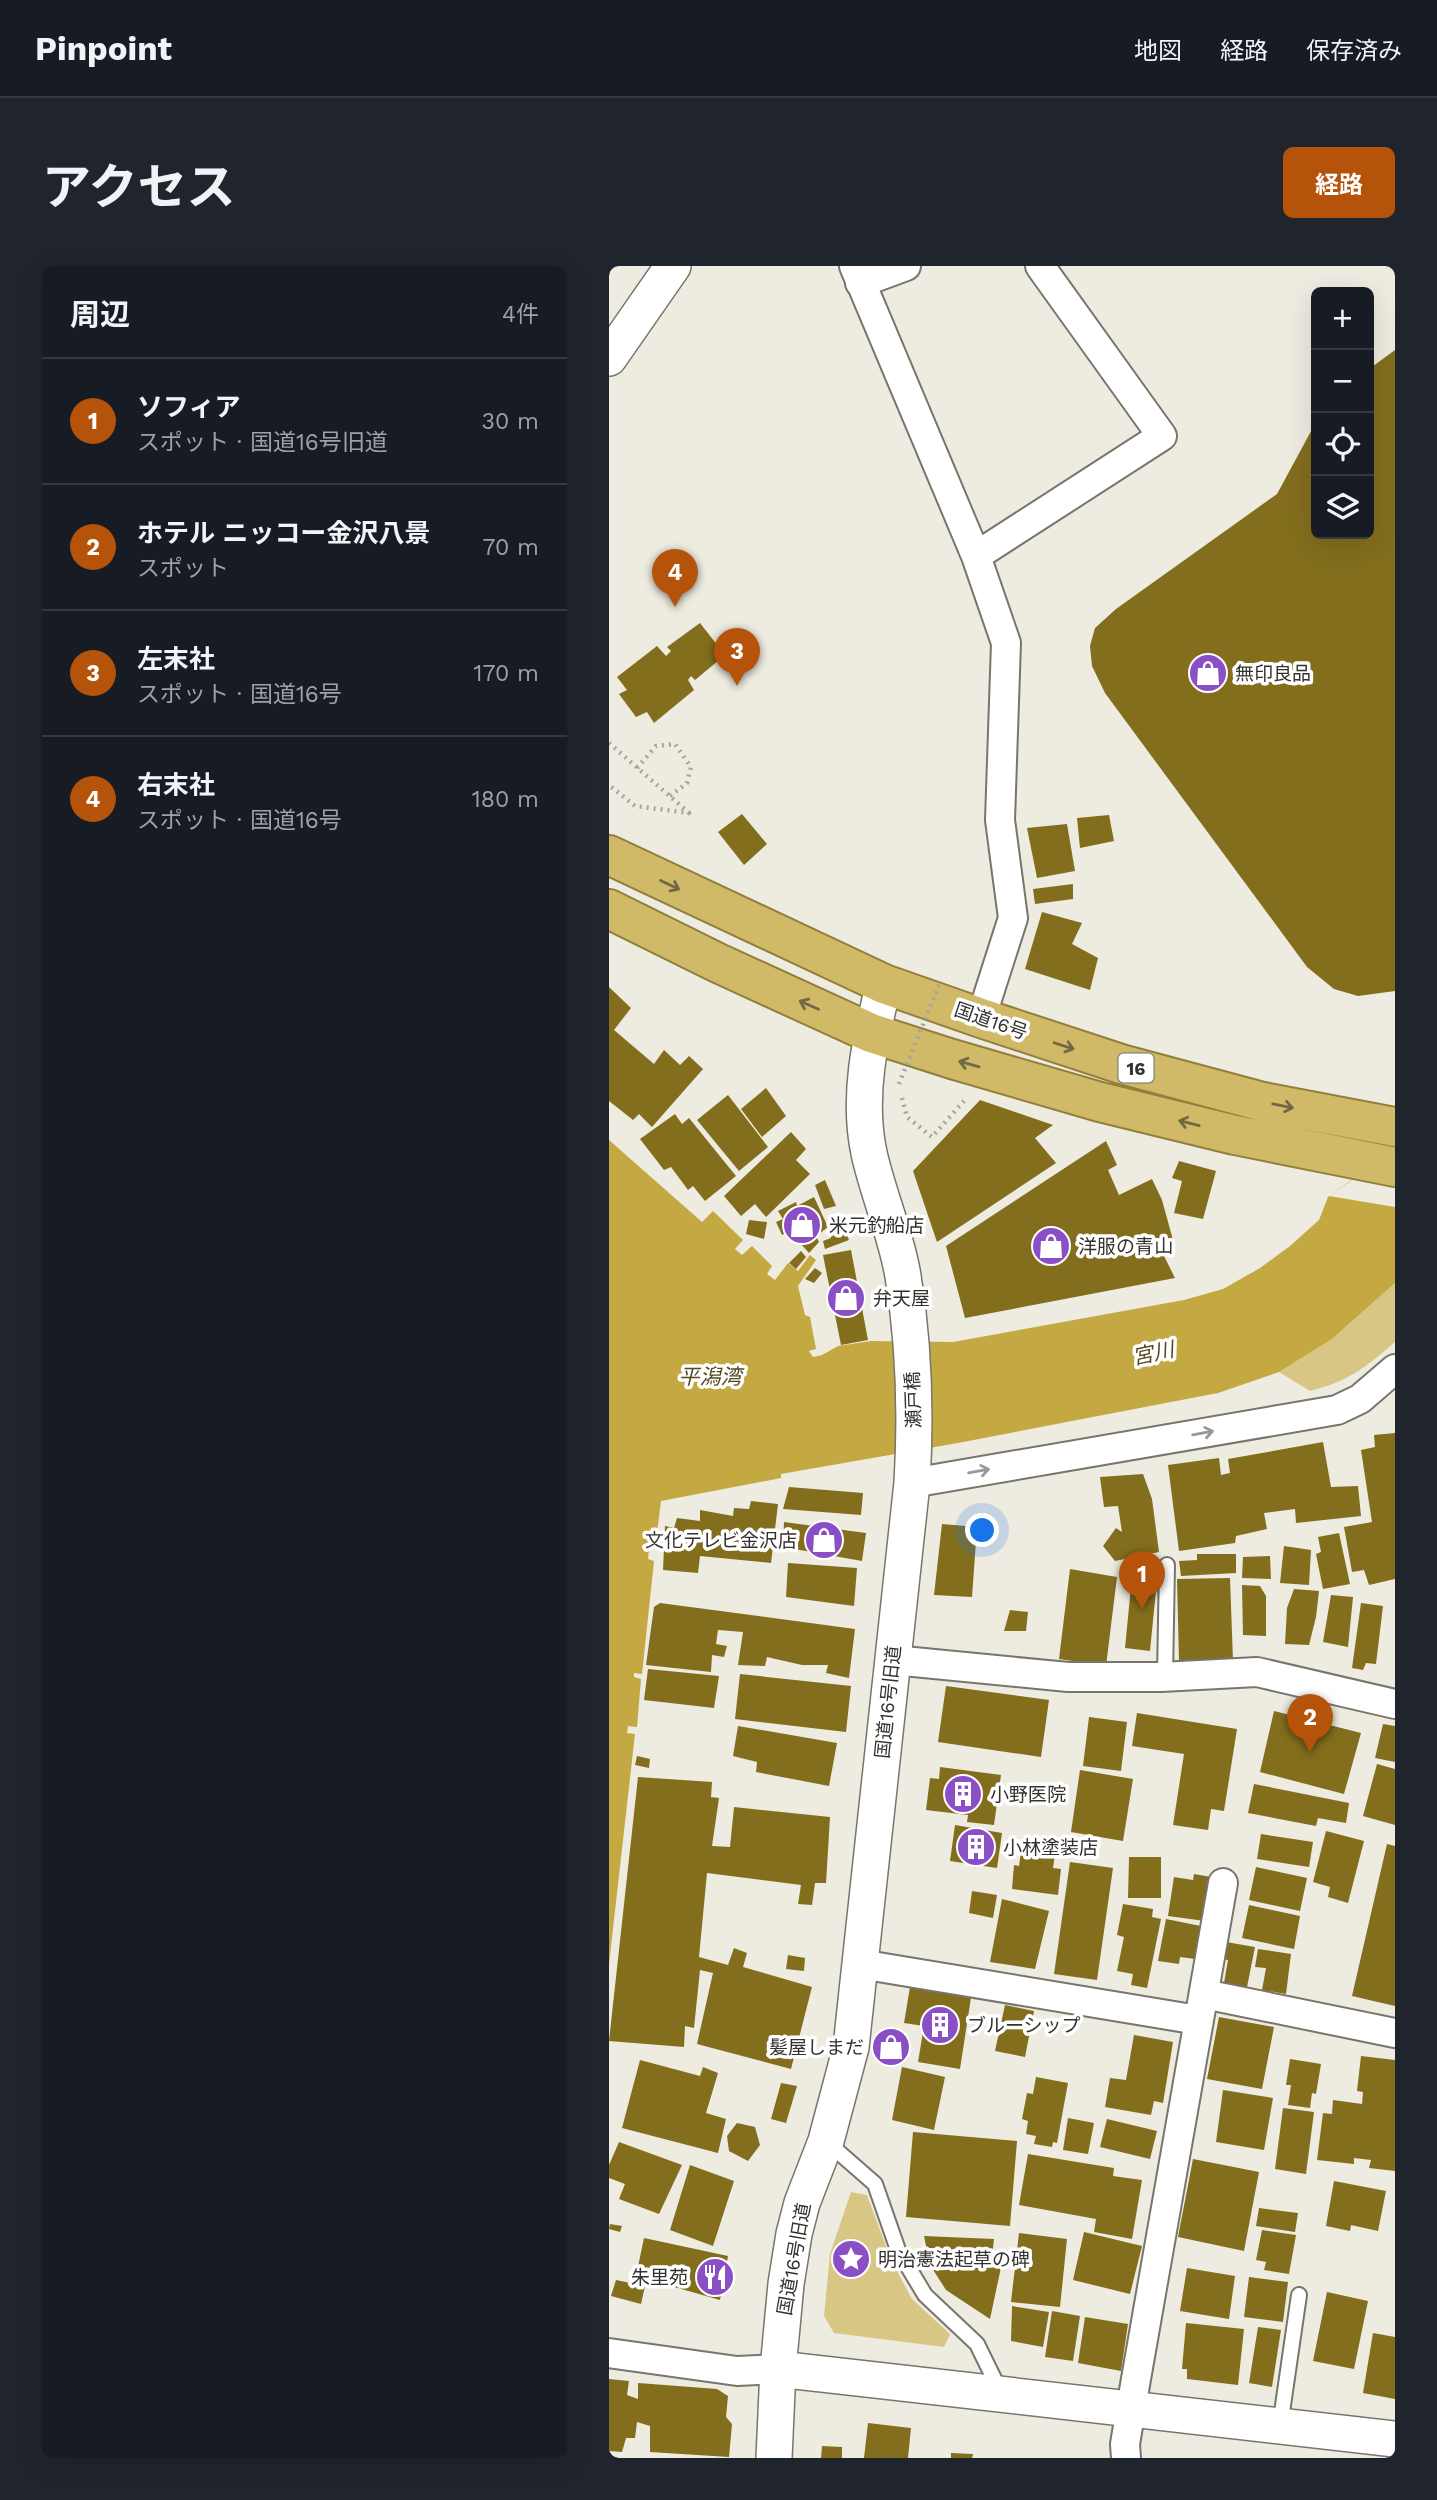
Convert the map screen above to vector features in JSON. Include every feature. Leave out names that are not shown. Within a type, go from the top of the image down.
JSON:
[{"type":"highway","name":"国道16号","points":[[609,855],[884,984],[981,1018],[1121,1064],[1263,1102],[1395,1127]]},
{"type":"highway","name":"16","points":[[609,909],[718,963],[871,1033],[1100,1102],[1235,1135],[1385,1166]]},
{"type":"street","points":[[609,358],[673,266]]},
{"type":"street","points":[[906,266],[857,275],[976,556],[1006,643],[1000,820],[1013,918],[981,1018]]},
{"type":"street","points":[[976,556],[1162,436],[1040,266]]},
{"type":"street","points":[[871,1033],[884,984]]},
{"type":"street","name":"瀬戸橋","points":[[871,1033],[864,1123],[903,1275],[911,1346],[913,1468]]},
{"type":"street","points":[[913,1468],[1337,1410],[1360,1399],[1395,1369]]},
{"type":"street","name":"国道16号旧道","points":[[774,2458],[778,2369],[786,2284],[795,2234],[802,2203],[827,2141],[851,2047],[913,1468]]},
{"type":"street","points":[[893,1660],[1067,1677],[1257,1672],[1395,1704]]},
{"type":"street","points":[[1126,2458],[1125,2444],[1223,1883]]},
{"type":"street","points":[[860,1964],[1395,2033]]},
{"type":"street","points":[[609,2353],[737,2371],[778,2369],[1395,2439]]},
{"type":"lane","points":[[1165,1676],[1167,1565]]},
{"type":"lane","points":[[827,2141],[875,2184],[898,2250],[925,2295],[977,2344],[1002,2394]]},
{"type":"lane","points":[[1280,2426],[1299,2295]]},
{"type":"path","points":[[609,743],[689,813],[635,806],[609,785]]},
{"type":"path","points":[[637,768],[656,746],[675,744],[691,767],[687,783],[670,796]]},
{"type":"path","points":[[941,980],[898,1084],[907,1117],[932,1137],[972,1093]]},
{"type":"shaded area","points":[[1395,1283],[1395,1342],[1375,1359],[1346,1378],[1310,1391],[1279,1372],[1332,1339]]},
{"type":"shaded area","points":[[851,2192],[867,2195],[891,2260],[912,2299],[950,2334],[944,2347],[834,2333],[824,2316],[830,2254]]},
{"type":"water","points":[[609,1140],[702,1222],[713,1211],[743,1240],[735,1249],[742,1255],[752,1246],[772,1266],[767,1274],[775,1280],[788,1263],[798,1271],[810,1255],[816,1260],[798,1286],[805,1315],[810,1317],[816,1349],[809,1351],[813,1357],[838,1346],[871,1341],[953,1342],[1184,1300],[1223,1289],[1260,1268],[1290,1246],[1319,1220],[1328,1197],[1395,1148],[1395,1283],[1332,1339],[1279,1372],[1218,1393],[781,1474],[781,1478],[661,1501],[655,1549],[649,1549],[648,1559],[654,1561],[642,1674],[634,1673],[634,1677],[641,1679],[637,1727],[628,1726],[627,1733],[635,1734],[609,1964]]},
{"type":"pier","points":[[1395,1150],[1395,1207],[1329,1196]]},
{"type":"building","points":[[1395,350],[1395,991],[1358,996],[1334,989],[1307,967],[1105,693],[1092,666],[1090,646],[1095,628],[1116,609],[1277,494],[1311,431],[1311,539],[1374,539],[1374,365]]},
{"type":"building","points":[[700,623],[725,655],[695,680],[691,676],[688,680],[694,690],[654,723],[647,712],[636,717],[619,694],[627,690],[617,677],[657,646],[666,656],[671,651],[667,647]]},
{"type":"building","points":[[742,814],[767,844],[744,865],[718,832]]},
{"type":"building","points":[[1109,815],[1114,841],[1080,848],[1077,818]]},
{"type":"building","points":[[1067,824],[1075,871],[1037,878],[1027,828]]},
{"type":"building","points":[[1073,884],[1073,899],[1035,904],[1033,889]]},
{"type":"building","points":[[1042,912],[1082,923],[1072,944],[1098,958],[1090,990],[1025,969]]},
{"type":"building","points":[[609,987],[631,1008],[614,1030],[654,1064],[664,1050],[680,1065],[689,1056],[703,1069],[652,1127],[639,1114],[633,1120],[609,1101]]},
{"type":"building","points":[[766,1088],[786,1116],[762,1137],[741,1109]]},
{"type":"building","points":[[728,1095],[768,1147],[739,1171],[697,1120]]},
{"type":"building","points":[[980,1100],[1053,1125],[1035,1138],[1056,1163],[937,1242],[913,1171]]},
{"type":"building","points":[[675,1114],[682,1124],[689,1118],[736,1176],[705,1201],[693,1186],[688,1190],[671,1167],[664,1170],[640,1139]]},
{"type":"building","points":[[791,1132],[806,1149],[796,1160],[810,1174],[766,1217],[755,1204],[741,1216],[724,1196]]},
{"type":"building","points":[[1106,1141],[1117,1165],[1108,1170],[1119,1195],[1152,1179],[1162,1200],[1173,1240],[1159,1246],[1175,1278],[965,1318],[946,1246]]},
{"type":"building","points":[[1179,1161],[1216,1171],[1203,1219],[1174,1213],[1182,1181],[1172,1178]]},
{"type":"building","points":[[825,1180],[836,1206],[824,1209],[815,1185]]},
{"type":"building","name":"米元釣船店","points":[[814,1197],[828,1227],[816,1236],[819,1242],[809,1253],[801,1244],[798,1245],[791,1230],[782,1235],[776,1222],[783,1219],[778,1211],[796,1202],[797,1206]]},
{"type":"building","points":[[749,1220],[767,1222],[764,1239],[746,1234]]},
{"type":"building","points":[[843,1224],[849,1240],[825,1249],[823,1241],[831,1238],[829,1230]]},
{"type":"building","name":"弁天屋","points":[[851,1250],[868,1340],[841,1345],[823,1255]]},
{"type":"building","points":[[801,1251],[806,1257],[796,1269],[789,1263]]},
{"type":"building","points":[[815,1268],[822,1273],[814,1283],[805,1279]]},
{"type":"building","points":[[1395,1433],[1395,1579],[1369,1585],[1364,1570],[1352,1572],[1344,1527],[1372,1522],[1361,1450],[1375,1447],[1374,1435]]},
{"type":"building","points":[[1323,1442],[1331,1487],[1358,1486],[1361,1516],[1296,1523],[1295,1509],[1264,1513],[1267,1529],[1236,1536],[1235,1543],[1179,1551],[1168,1465],[1219,1458],[1221,1475],[1230,1473],[1228,1459]]},
{"type":"building","points":[[1143,1474],[1152,1499],[1159,1552],[1115,1561],[1103,1546],[1116,1528],[1122,1532],[1118,1506],[1104,1507],[1100,1477]]},
{"type":"building","points":[[789,1487],[863,1493],[861,1515],[783,1509]]},
{"type":"building","points":[[751,1501],[778,1504],[771,1563],[700,1556],[698,1573],[663,1570],[665,1526],[674,1528],[677,1518],[700,1521],[700,1510],[733,1516],[734,1508],[749,1509]]},
{"type":"building","name":"文化テレビ金沢店","points":[[784,1522],[866,1533],[862,1561],[783,1547]]},
{"type":"building","points":[[942,1524],[977,1527],[972,1597],[934,1595]]},
{"type":"building","points":[[1339,1533],[1350,1584],[1323,1589],[1316,1554],[1321,1552],[1318,1537]]},
{"type":"building","points":[[1284,1546],[1311,1550],[1309,1585],[1280,1583]]},
{"type":"building","points":[[1197,1554],[1236,1554],[1236,1573],[1181,1576],[1179,1561],[1197,1560]]},
{"type":"building","points":[[1270,1556],[1271,1579],[1242,1578],[1243,1557]]},
{"type":"building","points":[[788,1563],[857,1568],[854,1606],[786,1597]]},
{"type":"building","points":[[1133,1566],[1158,1570],[1150,1651],[1125,1648]]},
{"type":"building","points":[[1070,1569],[1117,1577],[1106,1666],[1059,1659]]},
{"type":"building","points":[[1230,1578],[1233,1661],[1179,1661],[1177,1579]]},
{"type":"building","points":[[1242,1585],[1260,1586],[1266,1596],[1266,1636],[1243,1635]]},
{"type":"building","points":[[1294,1589],[1319,1591],[1309,1645],[1285,1644],[1287,1608]]},
{"type":"building","points":[[1331,1595],[1353,1597],[1348,1647],[1323,1642]]},
{"type":"building","points":[[660,1603],[855,1629],[849,1678],[826,1673],[828,1665],[802,1665],[767,1657],[765,1666],[738,1665],[743,1632],[718,1630],[716,1644],[727,1646],[724,1657],[712,1655],[711,1672],[646,1665],[654,1607]]},
{"type":"building","points":[[1361,1603],[1383,1606],[1376,1664],[1366,1663],[1363,1670],[1352,1668]]},
{"type":"building","points":[[1010,1610],[1028,1612],[1026,1631],[1004,1631]]},
{"type":"building","points":[[648,1669],[719,1676],[714,1708],[644,1700]]},
{"type":"building","points":[[740,1674],[851,1686],[846,1732],[735,1719]]},
{"type":"building","points":[[946,1686],[1049,1700],[1041,1757],[938,1742]]},
{"type":"building","points":[[1274,1711],[1361,1733],[1344,1794],[1260,1772]]},
{"type":"building","points":[[1137,1713],[1237,1729],[1224,1811],[1211,1809],[1208,1830],[1173,1825],[1184,1754],[1132,1746]]},
{"type":"building","points":[[1089,1717],[1127,1722],[1121,1771],[1083,1766]]},
{"type":"building","points":[[1383,1724],[1395,1726],[1395,1762],[1375,1758]]},
{"type":"building","points":[[738,1726],[837,1743],[829,1786],[756,1772],[757,1762],[733,1756]]},
{"type":"building","points":[[637,1756],[650,1759],[649,1768],[635,1765]]},
{"type":"building","points":[[1377,1764],[1395,1769],[1395,1825],[1363,1816]]},
{"type":"building","name":"小野医院","points":[[940,1767],[1001,1775],[994,1825],[967,1822],[968,1815],[926,1810],[930,1778],[939,1779]]},
{"type":"building","points":[[1080,1770],[1133,1779],[1123,1841],[1071,1832]]},
{"type":"building","points":[[638,1777],[712,1782],[711,1797],[719,1798],[712,1846],[730,1847],[734,1807],[830,1817],[826,1883],[815,1883],[812,1905],[798,1904],[801,1885],[707,1873],[699,1957],[728,1965],[734,1948],[747,1953],[743,1967],[812,1987],[791,2069],[697,2044],[713,1973],[700,1970],[694,2028],[685,2026],[684,2047],[609,2041]]},
{"type":"building","points":[[1254,1784],[1349,1803],[1346,1823],[1318,1818],[1316,1826],[1248,1813]]},
{"type":"building","name":"小林塗装店","points":[[955,1825],[1002,1833],[997,1868],[950,1861]]},
{"type":"building","points":[[1326,1831],[1364,1841],[1348,1903],[1328,1897],[1330,1887],[1313,1882]]},
{"type":"building","points":[[1261,1834],[1313,1842],[1309,1867],[1257,1859]]},
{"type":"building","points":[[1023,1837],[1057,1841],[1053,1868],[1061,1869],[1058,1895],[1012,1889],[1014,1865],[1019,1866]]},
{"type":"building","points":[[1387,1844],[1395,1846],[1395,2006],[1352,1996]]},
{"type":"building","points":[[1129,1857],[1161,1857],[1161,1898],[1128,1898]]},
{"type":"building","points":[[1070,1862],[1113,1868],[1097,1980],[1054,1974]]},
{"type":"building","points":[[1256,1867],[1307,1878],[1300,1911],[1249,1900]]},
{"type":"building","points":[[1194,1874],[1211,1877],[1205,1921],[1168,1916],[1174,1877],[1193,1880]]},
{"type":"building","points":[[972,1891],[997,1895],[993,1918],[969,1913]]},
{"type":"building","points":[[1002,1899],[1049,1911],[1035,1969],[990,1962]]},
{"type":"building","points":[[1123,1904],[1153,1909],[1152,1917],[1161,1919],[1147,1988],[1131,1985],[1133,1974],[1117,1971],[1124,1937],[1117,1935]]},
{"type":"building","points":[[1249,1905],[1300,1916],[1294,1949],[1242,1938]]},
{"type":"building","points":[[1166,1919],[1201,1926],[1195,1959],[1180,1957],[1179,1964],[1158,1961]]},
{"type":"building","points":[[1226,1942],[1255,1947],[1247,1987],[1224,1983],[1228,1960],[1222,1959]]},
{"type":"building","points":[[1258,1949],[1291,1954],[1286,1994],[1262,1990],[1266,1968],[1255,1967]]},
{"type":"building","points":[[788,1955],[805,1958],[804,1971],[786,1969]]},
{"type":"building","name":"ブルーシップ","points":[[911,1981],[972,1991],[960,2069],[918,2062],[924,2026],[904,2023]]},
{"type":"building","points":[[1005,2005],[1034,2011],[1025,2057],[995,2051]]},
{"type":"building","points":[[1219,2017],[1274,2027],[1262,2089],[1207,2079]]},
{"type":"building","points":[[1134,2035],[1173,2042],[1163,2103],[1154,2101],[1151,2115],[1105,2107],[1110,2078],[1126,2080]]},
{"type":"building","points":[[1361,2056],[1395,2060],[1395,2171],[1369,2168],[1371,2160],[1354,2158],[1354,2164],[1317,2160],[1323,2113],[1332,2114],[1333,2100],[1362,2104],[1363,2092],[1357,2091]]},
{"type":"building","points":[[1290,2059],[1321,2064],[1316,2094],[1312,2093],[1310,2108],[1288,2105],[1291,2085],[1286,2085]]},
{"type":"building","points":[[640,2060],[700,2076],[703,2067],[718,2073],[706,2113],[726,2119],[718,2153],[622,2128]]},
{"type":"building","points":[[902,2067],[945,2077],[934,2130],[892,2120]]},
{"type":"building","points":[[1036,2077],[1068,2083],[1057,2143],[1053,2142],[1052,2147],[1034,2144],[1036,2136],[1026,2134],[1028,2121],[1022,2119],[1027,2093],[1033,2094]]},
{"type":"building","points":[[781,2083],[797,2086],[786,2123],[771,2119]]},
{"type":"building","points":[[1223,2090],[1273,2098],[1264,2150],[1216,2142]]},
{"type":"building","points":[[1283,2108],[1314,2112],[1306,2174],[1275,2169]]},
{"type":"building","points":[[1068,2118],[1094,2123],[1088,2154],[1063,2150]]},
{"type":"building","points":[[1107,2119],[1157,2131],[1150,2159],[1100,2147]]},
{"type":"building","points":[[737,2123],[755,2127],[760,2145],[748,2161],[729,2151],[727,2136]]},
{"type":"building","points":[[913,2132],[1017,2141],[1010,2226],[906,2217]]},
{"type":"building","points":[[619,2142],[682,2165],[659,2214],[619,2199],[625,2184],[609,2178],[609,2165]]},
{"type":"building","points":[[1028,2154],[1114,2168],[1113,2176],[1142,2180],[1132,2239],[1094,2232],[1096,2219],[1019,2205]]},
{"type":"building","points":[[1193,2159],[1259,2172],[1244,2251],[1178,2237]]},
{"type":"building","points":[[690,2165],[734,2181],[713,2246],[670,2230]]},
{"type":"building","points":[[1334,2181],[1386,2191],[1378,2231],[1351,2225],[1350,2231],[1326,2226]]},
{"type":"building","points":[[1259,2208],[1298,2213],[1295,2232],[1256,2226]]},
{"type":"building","points":[[610,2224],[622,2226],[620,2232],[609,2229]]},
{"type":"building","points":[[1262,2230],[1296,2235],[1289,2274],[1264,2270],[1266,2262],[1256,2260]]},
{"type":"building","points":[[1084,2232],[1142,2246],[1130,2294],[1073,2280]]},
{"type":"building","points":[[1019,2233],[1067,2239],[1060,2307],[1011,2302]]},
{"type":"building","points":[[924,2236],[994,2239],[992,2257],[1003,2258],[990,2319],[946,2290],[930,2265]]},
{"type":"building","points":[[644,2238],[728,2256],[720,2300],[636,2276]]},
{"type":"building","points":[[1187,2268],[1235,2276],[1229,2319],[1180,2311]]},
{"type":"building","points":[[1249,2277],[1288,2282],[1283,2322],[1244,2317]]},
{"type":"building","points":[[616,2280],[645,2286],[641,2304],[611,2296]]},
{"type":"building","points":[[1327,2292],[1368,2301],[1354,2369],[1313,2361]]},
{"type":"building","points":[[1012,2306],[1049,2312],[1043,2347],[1011,2341]]},
{"type":"building","points":[[1052,2311],[1080,2316],[1073,2361],[1045,2357]]},
{"type":"building","points":[[1085,2317],[1128,2324],[1121,2371],[1078,2363]]},
{"type":"building","points":[[1186,2323],[1244,2329],[1238,2385],[1187,2379],[1187,2369],[1182,2369]]},
{"type":"building","points":[[1258,2327],[1281,2330],[1272,2387],[1249,2383]]},
{"type":"building","points":[[1373,2333],[1395,2337],[1395,2399],[1363,2393]]},
{"type":"building","points":[[609,2379],[629,2381],[627,2395],[638,2399],[638,2383],[717,2389],[728,2396],[726,2417],[732,2424],[729,2457],[650,2452],[650,2426],[637,2422],[635,2438],[626,2438],[622,2452],[609,2451]]},
{"type":"building","points":[[868,2423],[911,2428],[908,2458],[864,2458]]},
{"type":"building","points":[[822,2446],[842,2447],[842,2458],[821,2458]]},
{"type":"building","points":[[951,2453],[973,2454],[972,2458],[951,2458]]},
{"type":"place","name":"右末社","points":[[675,607]]},
{"type":"place","name":"無印良品","points":[[1208,673]]},
{"type":"place","name":"左末社","points":[[737,686]]},
{"type":"place","name":"米元釣船店","points":[[802,1225]]},
{"type":"place","name":"洋服の青山","points":[[1051,1246]]},
{"type":"place","name":"弁天屋","points":[[846,1298]]},
{"type":"place","name":"文化テレビ金沢店","points":[[824,1540]]},
{"type":"place","name":"ソフィア","points":[[1142,1609]]},
{"type":"place","name":"ホテル ニッコー金沢八景","points":[[1310,1752]]},
{"type":"place","name":"小野医院","points":[[963,1794]]},
{"type":"place","name":"小林塗装店","points":[[976,1847]]},
{"type":"place","name":"ブルーシップ","points":[[940,2025]]},
{"type":"place","name":"髪屋しまだ","points":[[891,2047]]},
{"type":"place","name":"明治憲法起草の碑","points":[[851,2259]]},
{"type":"place","name":"朱里苑","points":[[715,2277]]},
{"type":"water label","name":"宮川","points":[[1153,1353]]},
{"type":"water label","name":"平潟湾","points":[[710,1376]]}]
